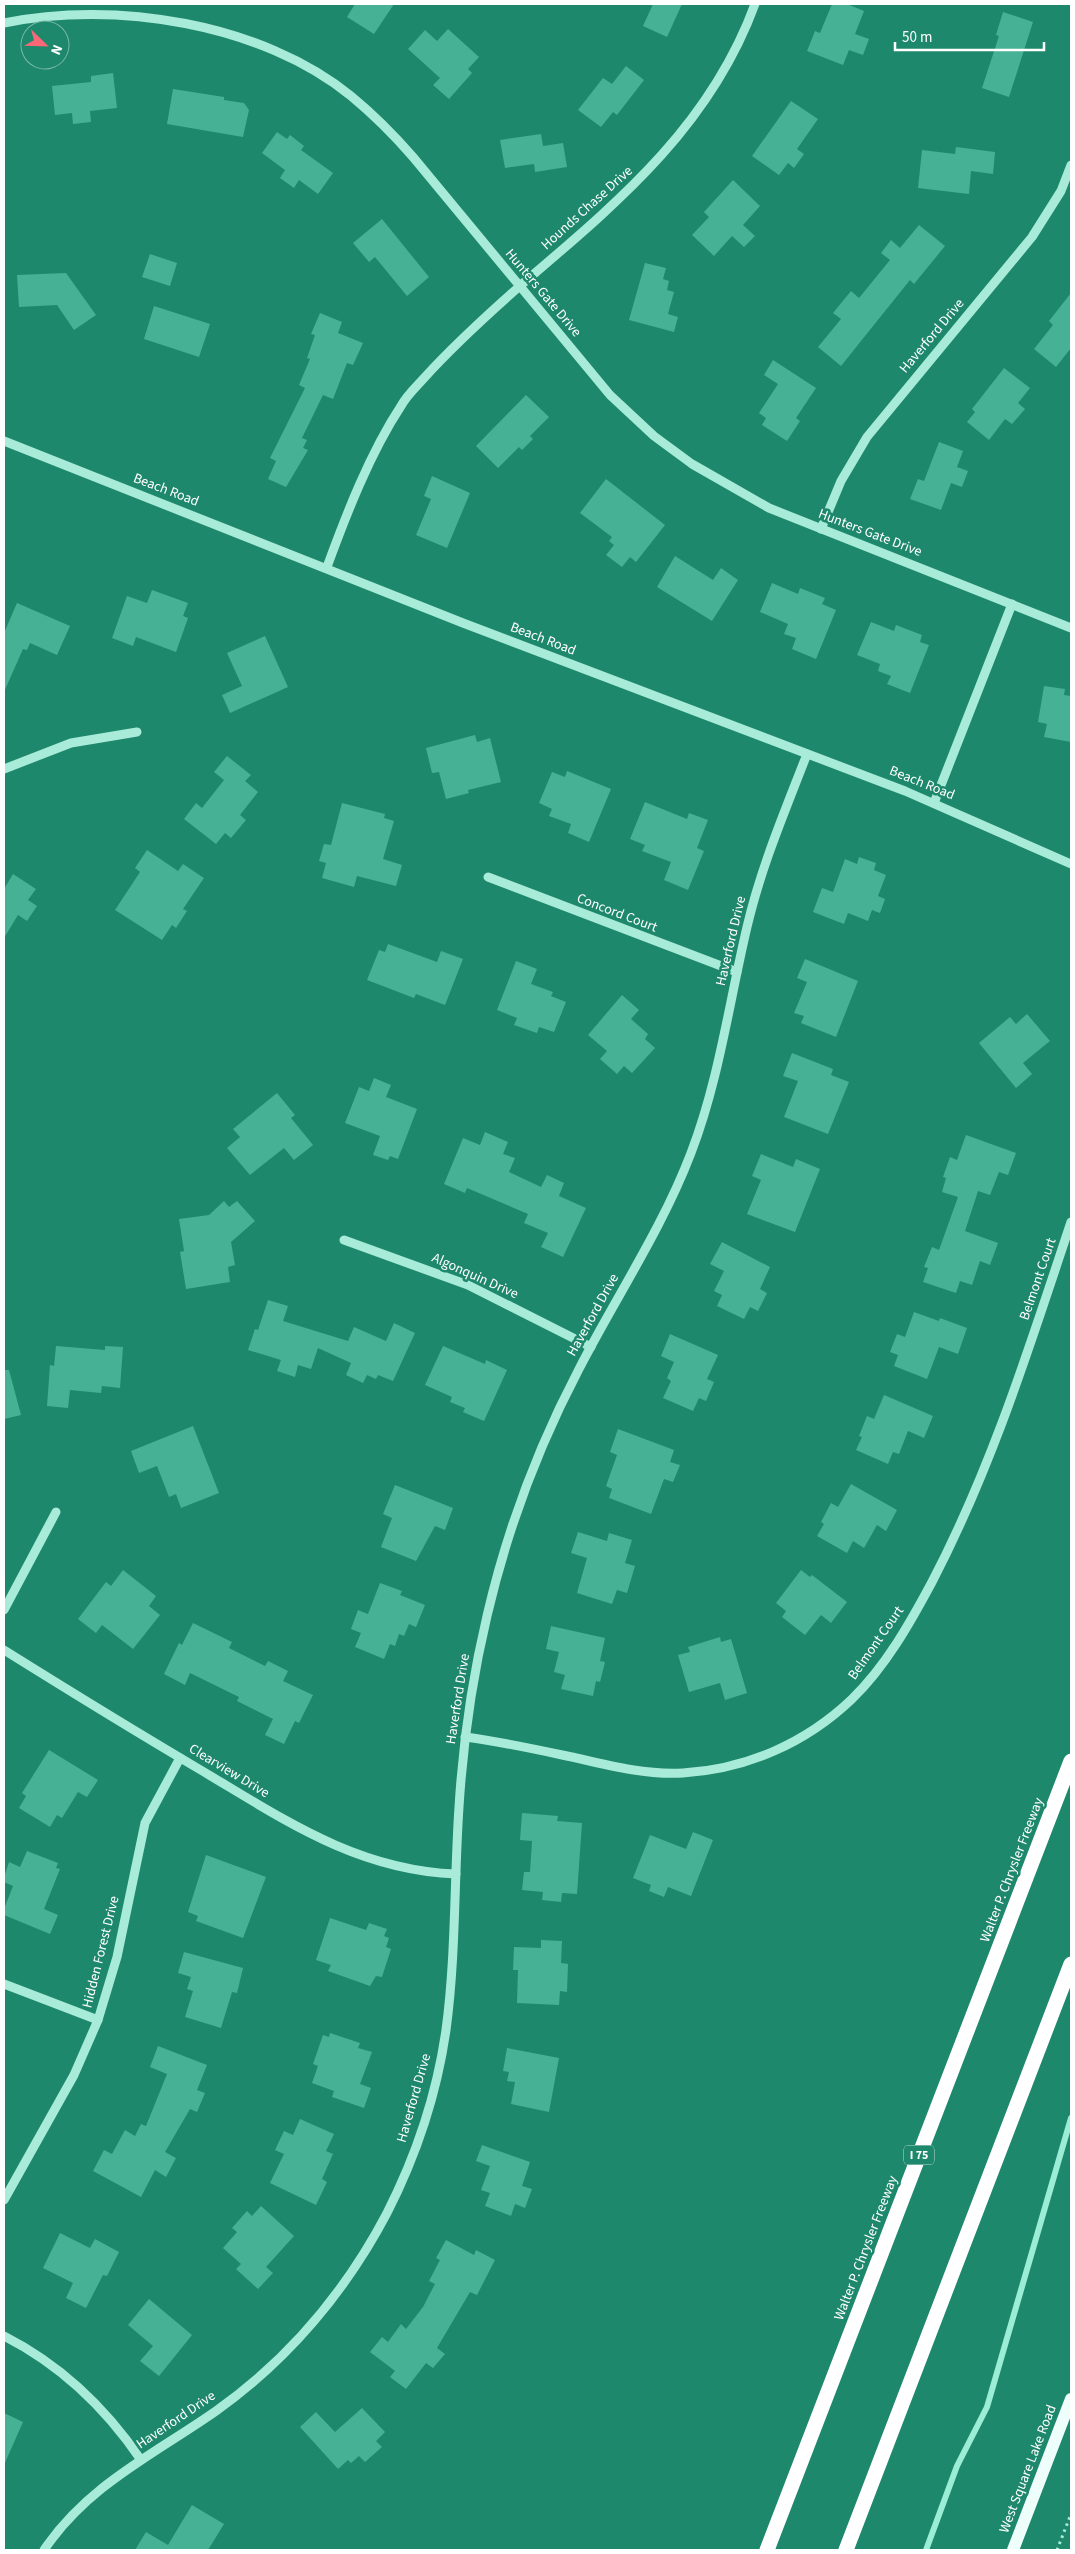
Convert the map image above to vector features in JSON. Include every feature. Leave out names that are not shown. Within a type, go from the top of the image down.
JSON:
[{"type":"highway","name":"Walter P. Chrysler Freeway","points":[[767,2550],[1071,1761]]},
{"type":"highway","points":[[846,2550],[1071,1964]]},
{"type":"main road","name":"West Square Lake Road","points":[[1013,2550],[1071,2399]]},
{"type":"street","name":"Hounds Chase Drive","points":[[327,567],[362,480],[401,405],[454,345],[613,206],[656,164],[707,100],[744,33],[755,4]]},
{"type":"street","name":"Hunters Gate Drive","points":[[4,23],[31,16],[94,10],[162,15],[231,33],[293,60],[350,96],[386,128],[610,395],[654,436],[692,464],[740,494],[821,529],[1071,628]]},
{"type":"street","name":"Haverford Drive","points":[[821,529],[841,482],[867,437],[1032,238],[1061,191],[1071,165]]},
{"type":"street","name":"Beach Road","points":[[4,442],[327,567],[463,623],[934,803],[1071,864]]},
{"type":"street","points":[[934,803],[1012,604]]},
{"type":"street","points":[[4,770],[71,743],[137,732]]},
{"type":"street","name":"Haverford Drive","points":[[44,2550],[65,2521],[88,2499],[141,2460],[220,2408],[280,2358],[301,2336],[346,2281],[386,2214],[420,2137],[436,2083],[446,2032],[465,1737],[486,1617],[523,1493],[550,1428],[591,1347],[660,1221],[689,1158],[721,1058],[736,972],[764,866],[807,754]]},
{"type":"street","name":"Concord Court","points":[[488,877],[736,972]]},
{"type":"street","name":"Belmont Court","points":[[465,1737],[508,1743],[626,1769],[657,1773],[682,1773],[734,1766],[757,1758],[794,1742],[826,1721],[853,1698],[886,1659],[906,1629],[957,1534],[999,1435],[1071,1222]]},
{"type":"street","name":"Algonquin Drive","points":[[344,1240],[468,1286],[591,1347]]},
{"type":"street","points":[[4,1610],[56,1512]]},
{"type":"street","name":"Clearview Drive","points":[[4,1650],[301,1830],[340,1848],[402,1868],[430,1873],[456,1874]]},
{"type":"street","name":"Hidden Forest Drive","points":[[4,2200],[74,2075],[98,2020],[117,1957],[145,1823],[180,1758]]},
{"type":"street","points":[[4,1984],[98,2020]]},
{"type":"street","points":[[4,2336],[53,2364],[82,2390],[104,2412],[141,2460]]},
{"type":"path","points":[[1057,2550],[1071,2514]]},
{"type":"building","points":[[355,4],[394,4],[374,34],[347,17]]},
{"type":"building","points":[[653,4],[682,4],[667,37],[643,26]]},
{"type":"building","points":[[832,4],[847,4],[864,11],[855,34],[869,39],[863,55],[849,50],[843,65],[807,51],[815,31],[820,33]]},
{"type":"building","points":[[1003,12],[1033,22],[1009,97],[982,88],[999,36],[996,35]]},
{"type":"building","points":[[448,29],[479,57],[468,69],[472,73],[449,99],[433,85],[440,78],[408,49],[425,30],[437,41]]},
{"type":"building","points":[[626,66],[644,80],[617,115],[613,112],[601,127],[578,110],[603,78],[612,84]]},
{"type":"building","points":[[113,73],[117,108],[90,111],[91,122],[73,124],[72,113],[55,115],[52,86],[91,82],[91,76]]},
{"type":"building","points":[[173,89],[224,97],[224,100],[244,103],[249,110],[243,137],[167,124]]},
{"type":"building","points":[[791,101],[818,119],[797,149],[804,154],[794,168],[788,163],[779,175],[752,156]]},
{"type":"building","points":[[277,132],[287,139],[290,135],[304,146],[301,150],[333,173],[318,194],[299,180],[294,188],[280,178],[285,170],[262,153]]},
{"type":"building","points":[[541,134],[543,146],[563,143],[567,167],[535,172],[534,164],[505,168],[500,140]]},
{"type":"building","points":[[956,147],[995,152],[993,174],[971,171],[969,194],[918,188],[922,150],[955,154]]},
{"type":"building","points":[[733,180],[760,206],[743,225],[755,236],[744,247],[732,236],[714,256],[692,235],[709,217],[704,212]]},
{"type":"building","points":[[382,219],[429,277],[407,296],[375,257],[369,262],[353,243]]},
{"type":"building","points":[[919,225],[945,246],[914,284],[910,280],[841,366],[818,347],[841,319],[833,313],[851,291],[859,298],[890,260],[881,253],[891,240],[900,248]]},
{"type":"building","points":[[150,254],[177,263],[170,286],[142,277]]},
{"type":"building","points":[[645,263],[666,268],[663,279],[669,281],[667,290],[674,292],[668,314],[678,317],[674,332],[629,320]]},
{"type":"building","points":[[66,273],[96,315],[74,330],[57,305],[19,307],[17,275]]},
{"type":"building","points":[[1071,293],[1071,348],[1056,367],[1034,349],[1053,325],[1049,321]]},
{"type":"building","points":[[154,306],[210,324],[199,357],[144,339]]},
{"type":"building","points":[[320,313],[342,322],[338,333],[363,343],[353,365],[347,363],[333,399],[323,395],[302,438],[307,440],[303,448],[308,450],[286,487],[268,479],[276,461],[270,458],[305,388],[299,385],[310,359],[307,358],[315,335],[311,334]]},
{"type":"building","points":[[773,360],[816,388],[796,418],[800,421],[787,441],[762,425],[766,418],[759,413],[778,384],[764,375]]},
{"type":"building","points":[[1004,368],[1030,388],[1018,403],[1025,409],[1012,424],[1005,419],[989,440],[967,422],[975,412],[972,409]]},
{"type":"building","points":[[526,395],[549,417],[530,436],[533,439],[522,450],[519,447],[498,468],[476,446]]},
{"type":"building","points":[[939,442],[963,451],[957,467],[968,471],[962,487],[951,483],[941,510],[910,499],[918,479],[924,481]]},
{"type":"building","points":[[432,476],[470,493],[447,548],[416,535],[431,499],[424,496]]},
{"type":"building","points":[[606,479],[665,525],[636,562],[630,557],[622,567],[606,555],[614,545],[609,541],[612,537],[580,513]]},
{"type":"building","points":[[675,556],[713,580],[721,568],[738,580],[712,621],[657,587]]},
{"type":"building","points":[[772,583],[798,594],[800,588],[825,598],[822,604],[836,610],[816,659],[792,649],[796,638],[784,634],[788,624],[760,612]]},
{"type":"building","points":[[152,590],[188,603],[183,616],[188,618],[176,652],[136,637],[133,646],[112,638],[127,596],[147,603]]},
{"type":"building","points":[[17,603],[70,626],[57,655],[30,643],[27,650],[23,649],[4,692],[4,633]]},
{"type":"building","points":[[871,622],[894,631],[896,625],[922,635],[920,642],[929,645],[910,693],[887,684],[891,676],[878,671],[880,664],[857,655]]},
{"type":"building","points":[[265,636],[288,687],[230,713],[222,695],[242,686],[227,653]]},
{"type":"building","points":[[1044,686],[1065,689],[1064,695],[1071,696],[1071,742],[1044,737],[1047,724],[1038,722]]},
{"type":"building","points":[[475,735],[477,742],[490,738],[501,782],[468,790],[469,793],[446,799],[439,772],[432,773],[426,748]]},
{"type":"building","points":[[227,756],[251,775],[245,781],[258,792],[240,815],[246,820],[231,838],[225,833],[216,844],[184,819],[196,803],[202,808],[224,780],[214,772]]},
{"type":"building","points":[[567,771],[611,789],[589,842],[568,833],[571,824],[549,816],[552,809],[539,803],[552,772],[565,777]]},
{"type":"building","points":[[645,802],[687,819],[689,813],[708,820],[697,848],[704,851],[688,890],[664,880],[671,862],[642,851],[645,845],[630,839]]},
{"type":"building","points":[[342,803],[385,814],[384,818],[394,821],[383,859],[402,865],[396,886],[357,876],[354,887],[322,878],[326,863],[319,861],[324,844],[331,845]]},
{"type":"building","points":[[147,850],[178,871],[183,864],[204,878],[183,909],[187,911],[176,928],[172,925],[162,940],[115,910],[140,872],[135,868]]},
{"type":"building","points":[[859,857],[876,863],[874,870],[886,875],[878,896],[885,899],[880,913],[872,910],[868,921],[848,913],[844,924],[813,912],[822,888],[833,892],[845,859],[857,864]]},
{"type":"building","points":[[13,874],[36,889],[28,900],[37,906],[27,921],[18,915],[4,938],[4,889]]},
{"type":"building","points":[[388,944],[437,962],[441,951],[463,959],[445,1005],[416,994],[414,998],[367,980],[379,950],[385,952]]},
{"type":"building","points":[[805,959],[858,981],[836,1037],[801,1023],[804,1016],[794,1013],[807,982],[797,978]]},
{"type":"building","points":[[516,961],[537,969],[531,984],[553,992],[551,996],[566,1002],[554,1032],[539,1027],[537,1033],[514,1025],[517,1018],[497,1010]]},
{"type":"building","points":[[622,995],[639,1010],[631,1019],[648,1034],[645,1039],[655,1048],[632,1073],[624,1066],[617,1074],[600,1059],[607,1051],[588,1035]]},
{"type":"building","points":[[1027,1014],[1050,1041],[1023,1063],[1032,1074],[1016,1088],[979,1043],[1010,1017],[1016,1024]]},
{"type":"building","points":[[792,1053],[833,1069],[831,1075],[849,1082],[828,1134],[784,1117],[798,1081],[783,1076]]},
{"type":"building","points":[[374,1078],[391,1085],[386,1097],[417,1109],[398,1159],[390,1156],[388,1160],[373,1155],[380,1136],[345,1123],[359,1087],[369,1091]]},
{"type":"building","points":[[277,1093],[295,1115],[291,1118],[313,1145],[294,1160],[284,1148],[250,1175],[227,1148],[240,1137],[233,1129]]},
{"type":"building","points":[[485,1132],[508,1142],[503,1154],[515,1158],[509,1172],[541,1187],[547,1175],[564,1183],[559,1196],[586,1208],[563,1257],[541,1247],[548,1233],[524,1223],[528,1214],[467,1188],[465,1193],[444,1184],[463,1138],[480,1145]]},
{"type":"building","points":[[966,1135],[1016,1153],[1008,1175],[999,1172],[990,1195],[978,1191],[965,1231],[998,1243],[990,1265],[980,1261],[972,1285],[960,1281],[956,1293],[923,1282],[928,1268],[924,1267],[932,1247],[939,1250],[958,1197],[942,1192],[946,1178],[943,1177],[950,1157],[957,1160]]},
{"type":"building","points":[[761,1154],[793,1167],[796,1159],[820,1169],[795,1232],[747,1214],[761,1180],[752,1176]]},
{"type":"building","points":[[224,1201],[229,1207],[237,1201],[255,1221],[231,1242],[235,1265],[228,1267],[230,1282],[186,1289],[180,1252],[184,1251],[179,1219],[209,1215]]},
{"type":"building","points":[[722,1242],[770,1267],[760,1289],[767,1293],[758,1311],[750,1307],[744,1319],[717,1306],[722,1295],[714,1291],[724,1271],[710,1264]]},
{"type":"building","points":[[268,1300],[288,1306],[283,1321],[348,1341],[354,1327],[386,1341],[394,1323],[415,1333],[393,1381],[378,1375],[376,1379],[367,1375],[363,1383],[346,1375],[351,1363],[318,1348],[311,1369],[298,1365],[295,1377],[277,1371],[281,1360],[248,1350],[255,1329],[258,1330]]},
{"type":"building","points":[[914,1312],[939,1321],[940,1318],[967,1328],[958,1354],[939,1347],[927,1379],[894,1366],[898,1355],[890,1352],[897,1334],[905,1337]]},
{"type":"building","points":[[670,1334],[718,1355],[707,1379],[714,1382],[706,1401],[699,1398],[693,1411],[663,1398],[671,1381],[667,1378],[674,1362],[661,1356]]},
{"type":"building","points":[[56,1346],[105,1350],[105,1346],[123,1347],[120,1388],[102,1386],[101,1393],[70,1390],[68,1408],[47,1406],[50,1365],[54,1366]]},
{"type":"building","points":[[443,1346],[485,1364],[486,1360],[507,1370],[484,1421],[463,1412],[465,1408],[450,1402],[452,1397],[425,1385]]},
{"type":"building","points":[[4,1370],[9,1370],[21,1415],[4,1419]]},
{"type":"building","points":[[884,1395],[933,1416],[924,1438],[908,1431],[899,1454],[893,1452],[888,1464],[856,1450],[862,1437],[859,1436],[867,1416],[874,1419]]},
{"type":"building","points":[[193,1426],[219,1493],[181,1508],[176,1494],[169,1497],[157,1466],[139,1473],[131,1451]]},
{"type":"building","points":[[618,1429],[674,1450],[670,1462],[680,1465],[673,1482],[664,1479],[651,1514],[609,1498],[612,1489],[606,1486],[617,1455],[610,1452]]},
{"type":"building","points":[[851,1484],[897,1510],[886,1531],[877,1525],[864,1548],[853,1541],[847,1553],[817,1536],[824,1524],[821,1522],[831,1503],[838,1507]]},
{"type":"building","points":[[395,1485],[453,1508],[445,1530],[435,1526],[416,1561],[381,1547],[392,1518],[383,1514]]},
{"type":"building","points":[[578,1532],[607,1541],[609,1533],[632,1540],[625,1563],[635,1566],[627,1593],[617,1590],[612,1604],[577,1593],[587,1558],[571,1553]]},
{"type":"building","points":[[123,1570],[156,1596],[149,1606],[160,1615],[133,1649],[102,1625],[96,1633],[78,1619],[106,1582],[111,1586]]},
{"type":"building","points":[[801,1570],[810,1577],[812,1575],[847,1602],[831,1623],[821,1615],[805,1635],[782,1617],[786,1611],[776,1603]]},
{"type":"building","points":[[380,1583],[402,1591],[400,1595],[425,1605],[416,1627],[409,1624],[404,1636],[399,1634],[395,1646],[390,1644],[384,1659],[355,1647],[361,1633],[351,1629],[358,1610],[368,1614]]},
{"type":"building","points":[[193,1623],[232,1642],[229,1648],[265,1666],[268,1661],[288,1671],[283,1681],[313,1695],[299,1723],[295,1721],[284,1744],[265,1735],[273,1719],[237,1701],[239,1697],[190,1673],[185,1685],[164,1674],[179,1643],[182,1645]]},
{"type":"building","points":[[551,1626],[605,1638],[600,1661],[605,1662],[600,1682],[596,1681],[593,1696],[561,1689],[565,1675],[554,1672],[559,1652],[546,1649]]},
{"type":"building","points":[[720,1637],[721,1642],[731,1639],[747,1693],[725,1700],[720,1683],[689,1692],[678,1655],[690,1652],[688,1647]]},
{"type":"building","points":[[49,1750],[98,1780],[87,1797],[78,1792],[62,1818],[57,1815],[50,1827],[19,1808],[26,1796],[22,1793]]},
{"type":"building","points":[[522,1813],[558,1816],[557,1821],[582,1823],[577,1894],[562,1893],[561,1902],[542,1900],[543,1892],[522,1890],[524,1872],[530,1872],[532,1841],[520,1840]]},
{"type":"building","points":[[693,1832],[713,1840],[691,1896],[668,1887],[664,1897],[649,1891],[651,1885],[633,1878],[650,1835],[686,1849]]},
{"type":"building","points":[[27,1851],[58,1863],[56,1868],[60,1869],[44,1909],[58,1915],[50,1934],[4,1915],[4,1909],[13,1886],[4,1882],[9,1862],[20,1867]]},
{"type":"building","points":[[206,1855],[266,1877],[243,1938],[196,1921],[198,1916],[188,1912]]},
{"type":"building","points":[[330,1918],[366,1930],[369,1923],[387,1929],[384,1936],[389,1938],[386,1947],[391,1949],[382,1977],[376,1976],[370,1986],[328,1971],[331,1965],[316,1960]]},
{"type":"building","points":[[541,1940],[562,1941],[561,1963],[568,1964],[567,1992],[560,1991],[559,2005],[517,2003],[518,1970],[513,1970],[514,1947],[541,1948]]},
{"type":"building","points":[[184,1952],[243,1968],[237,1993],[232,1992],[221,2028],[185,2017],[193,1991],[187,1989],[191,1977],[178,1973]]},
{"type":"building","points":[[330,2033],[360,2043],[358,2048],[372,2052],[360,2084],[371,2088],[364,2108],[332,2097],[334,2091],[312,2083],[318,2066],[313,2064],[323,2035],[329,2037]]},
{"type":"building","points":[[158,2046],[207,2065],[197,2090],[205,2093],[197,2112],[190,2109],[165,2152],[176,2158],[166,2177],[155,2170],[141,2197],[93,2171],[104,2150],[112,2154],[125,2130],[135,2136],[141,2124],[146,2126],[167,2074],[150,2067]]},
{"type":"building","points":[[507,2048],[559,2058],[549,2112],[511,2104],[515,2082],[507,2081],[509,2072],[503,2071]]},
{"type":"building","points":[[300,2119],[334,2134],[326,2151],[333,2154],[322,2179],[327,2182],[316,2205],[270,2183],[284,2154],[275,2150],[284,2131],[293,2135]]},
{"type":"building","points":[[482,2145],[530,2162],[522,2186],[532,2189],[525,2208],[515,2204],[511,2216],[485,2206],[490,2193],[481,2190],[490,2166],[476,2161]]},
{"type":"building","points":[[261,2206],[294,2236],[266,2267],[273,2273],[258,2289],[236,2269],[241,2264],[223,2248],[237,2232],[232,2228],[247,2211],[252,2216]]},
{"type":"building","points":[[60,2233],[90,2248],[95,2239],[119,2252],[107,2276],[103,2275],[86,2308],[66,2298],[73,2283],[43,2268]]},
{"type":"building","points":[[446,2240],[474,2255],[476,2250],[495,2260],[477,2295],[470,2292],[437,2348],[445,2354],[433,2368],[426,2363],[406,2389],[390,2377],[395,2371],[370,2352],[382,2337],[388,2342],[401,2324],[406,2329],[423,2307],[435,2284],[429,2281],[440,2260],[436,2258]]},
{"type":"building","points":[[149,2299],[192,2335],[159,2376],[140,2361],[153,2346],[128,2325]]},
{"type":"building","points":[[362,2408],[385,2432],[376,2441],[382,2447],[365,2462],[359,2456],[351,2463],[348,2460],[338,2469],[300,2427],[316,2412],[335,2432]]},
{"type":"building","points":[[4,2413],[23,2422],[4,2465]]},
{"type":"building","points":[[192,2505],[224,2524],[208,2550],[135,2550],[146,2532],[168,2545]]},
{"type":"waterway","points":[[926,2550],[957,2466],[987,2407],[1071,2118]]}]
